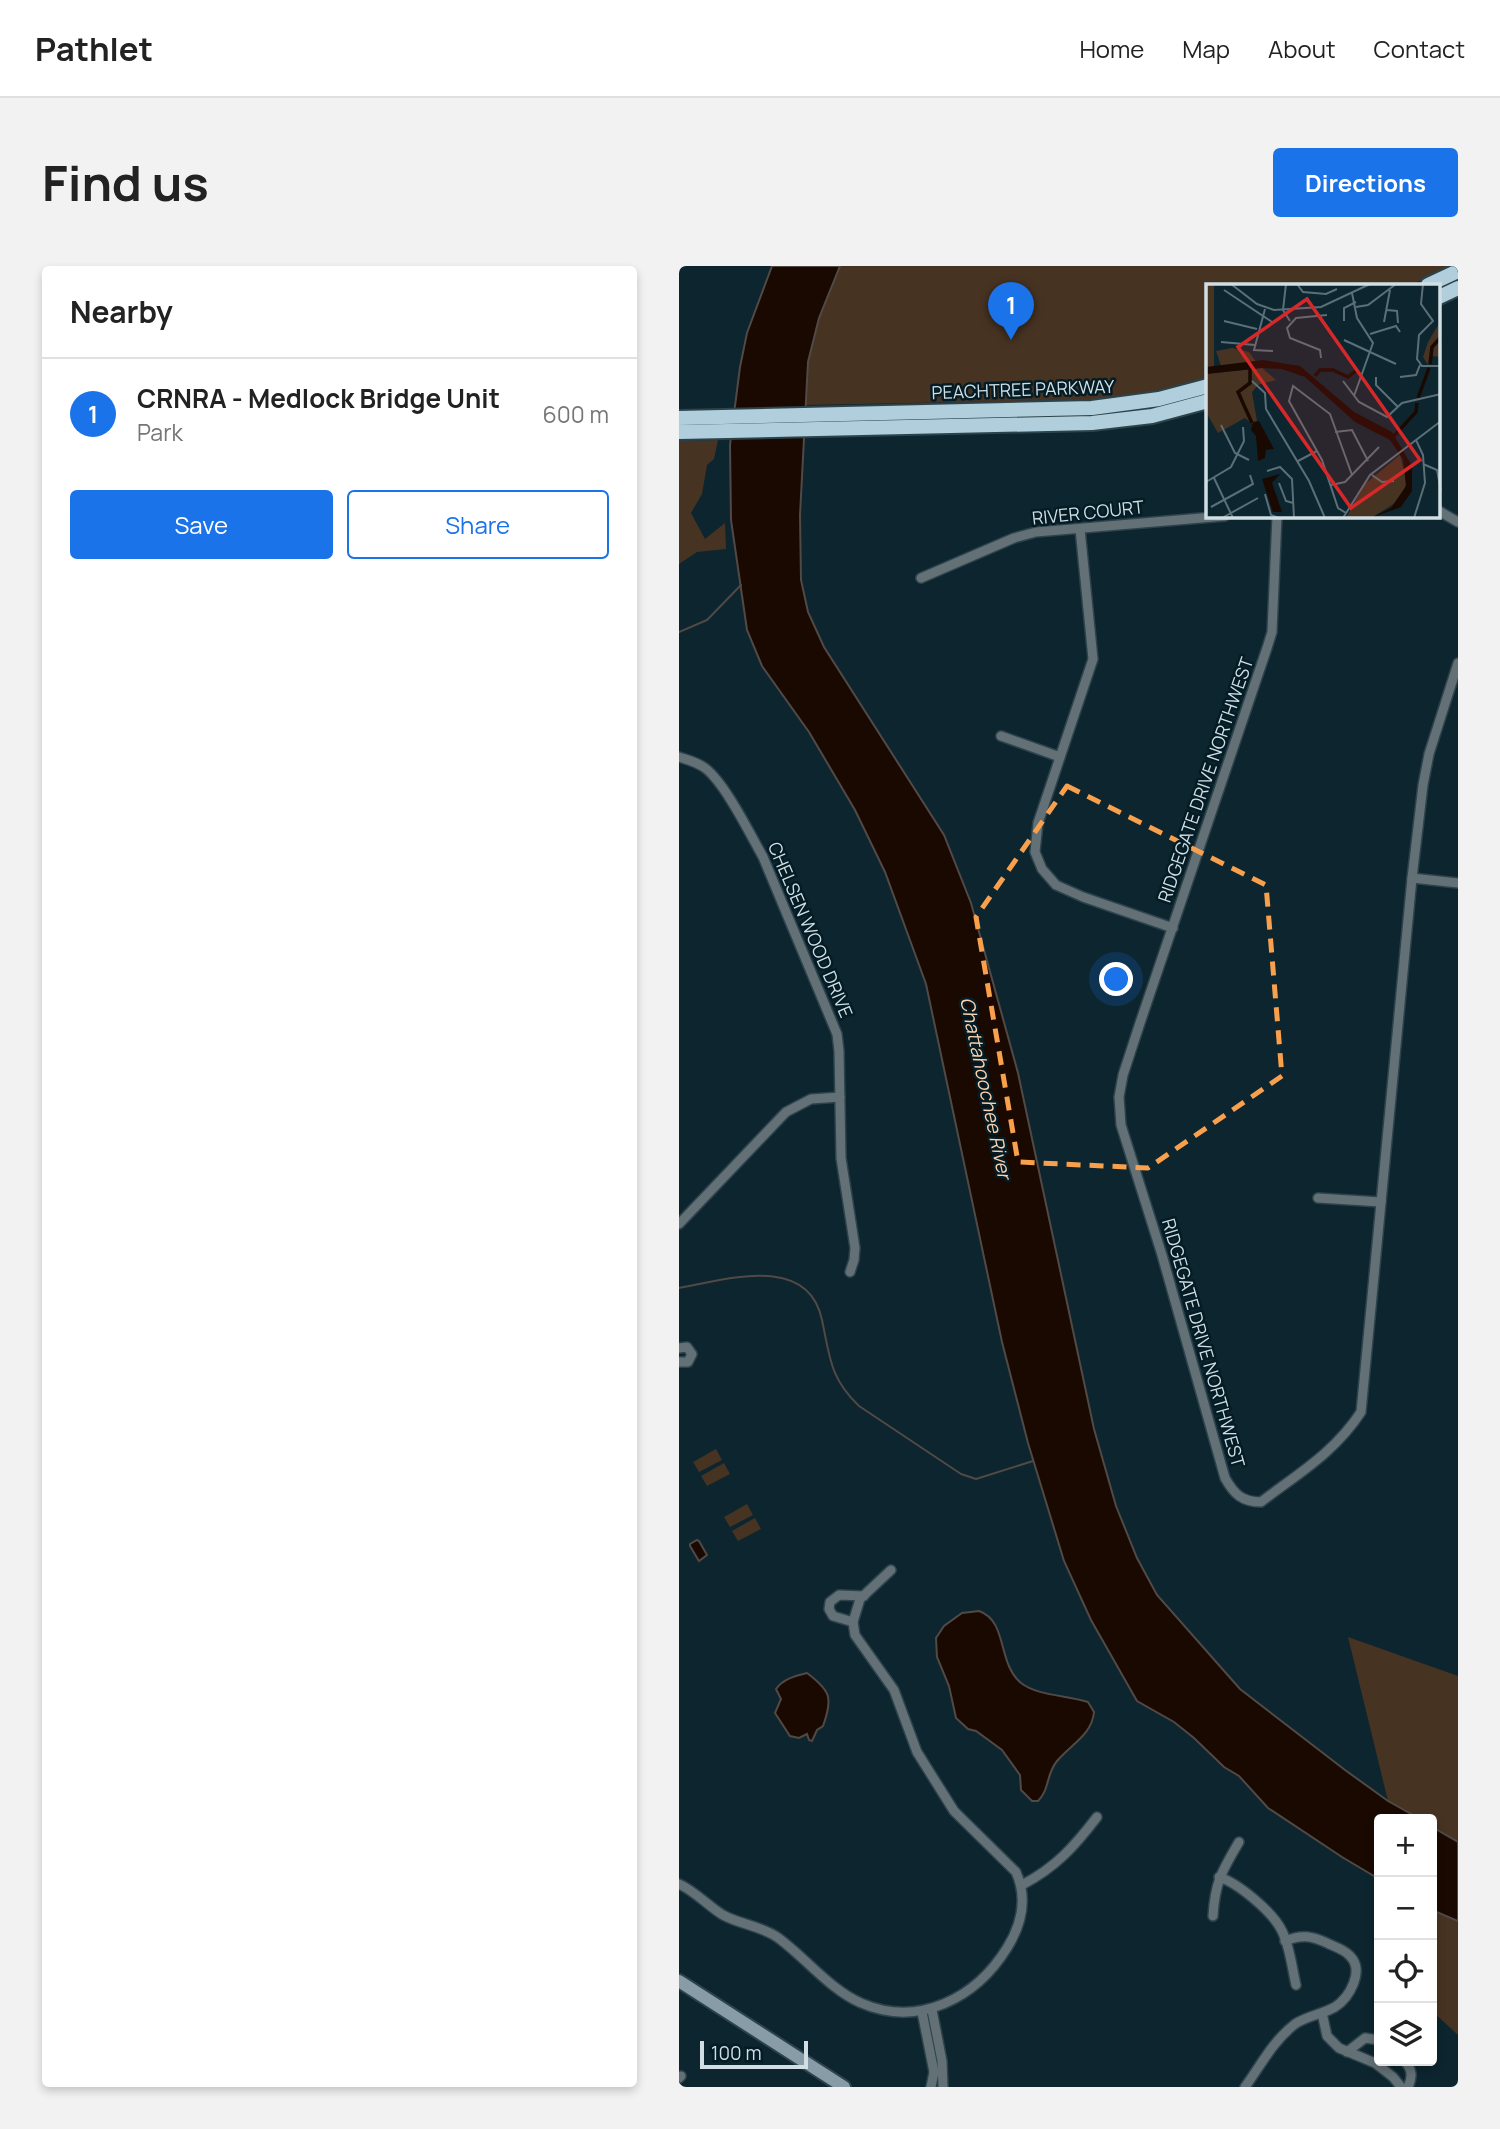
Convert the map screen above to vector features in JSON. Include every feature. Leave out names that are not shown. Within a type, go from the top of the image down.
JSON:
[{"type":"highway","points":[[1430,284],[1458,271]]},
{"type":"highway","points":[[1441,296],[1458,288]]},
{"type":"highway","name":"PEACHTREE PARKWAY","points":[[838,422],[1092,408],[1159,399],[1206,387]]},
{"type":"highway","name":"PEACHTREE PARKWAY","points":[[838,422],[1100,422],[1152,415],[1206,402]]},
{"type":"highway","points":[[679,418],[704,424],[838,422]]},
{"type":"highway","points":[[679,432],[704,424]]},
{"type":"main road","points":[[679,1982],[844,2087]]},
{"type":"street","points":[[1441,512],[1458,522]]},
{"type":"street","name":"RIVER COURT","points":[[921,578],[1014,538],[1036,532],[1206,518]]},
{"type":"street","name":"RIDGEGATE DRIVE NORTHWEST","points":[[1277,518],[1272,632],[1123,1075],[1119,1097],[1121,1125],[1180,1316],[1225,1478],[1236,1495],[1252,1502],[1261,1502],[1331,1449],[1346,1435],[1361,1412],[1412,878],[1429,754],[1458,663]]},
{"type":"street","points":[[1080,529],[1093,659],[1038,823],[1035,852],[1042,869],[1056,885],[1173,928]]},
{"type":"street","points":[[1001,736],[1060,757]]},
{"type":"street","name":"CHELSEN WOOD DRIVE","points":[[679,757],[704,768],[715,778],[763,857],[831,1017],[839,1051],[841,1158],[855,1248],[855,1260],[850,1272]]},
{"type":"street","points":[[1412,878],[1458,883]]},
{"type":"street","points":[[679,1224],[786,1112],[811,1099],[840,1097]]},
{"type":"street","points":[[1318,1198],[1381,1202]]},
{"type":"street","points":[[679,1348],[687,1347],[692,1354],[688,1362],[679,1362]]},
{"type":"street","points":[[679,1884],[725,1916],[775,1935],[843,1991],[862,2003],[894,2012],[927,2011],[973,1988],[991,1972],[1019,1926],[1023,1903],[1022,1885],[1016,1872],[954,1811],[916,1752],[894,1690],[855,1635],[853,1622],[860,1599],[891,1570]]},
{"type":"street","points":[[853,1622],[833,1616],[829,1609],[830,1602],[839,1595],[864,1596]]},
{"type":"street","points":[[1022,1885],[1061,1861],[1097,1817]]},
{"type":"street","points":[[1213,1916],[1214,1894],[1219,1877],[1239,1843]]},
{"type":"street","points":[[1219,1877],[1237,1886],[1279,1925],[1296,1985]]},
{"type":"street","points":[[1245,2087],[1258,2065],[1297,2023],[1336,2006],[1349,1992],[1356,1973],[1354,1961],[1343,1950],[1314,1937],[1300,1936],[1285,1941]]},
{"type":"street","points":[[927,2011],[934,2072],[931,2087]]},
{"type":"street","points":[[927,2011],[942,2061],[943,2087]]},
{"type":"street","points":[[1322,2013],[1327,2036],[1339,2048],[1375,2063],[1401,2087]]},
{"type":"street","points":[[1347,2052],[1365,2038],[1374,2039]]},
{"type":"street","points":[[1408,2066],[1411,2079],[1408,2087]]},
{"type":"highlighted area","points":[[1067,786],[1266,885],[1282,1076],[1148,1168],[1018,1162],[976,917]]},
{"type":"shaded area","points":[[840,266],[1452,266],[1413,284],[1206,284],[1206,379],[1124,399],[805,405],[808,362],[819,318]]},
{"type":"shaded area","points":[[718,440],[714,459],[707,465],[702,494],[691,513],[705,539],[725,523],[726,549],[697,552],[679,564],[679,441]]},
{"type":"shaded area","points":[[716,1449],[722,1460],[699,1472],[693,1462]]},
{"type":"shaded area","points":[[724,1463],[730,1474],[707,1486],[701,1476]]},
{"type":"shaded area","points":[[747,1504],[753,1515],[730,1527],[724,1517]]},
{"type":"shaded area","points":[[755,1518],[761,1529],[738,1541],[732,1531]]},
{"type":"shaded area","points":[[1348,1637],[1458,1676],[1458,1842],[1437,1830],[1437,1814],[1411,1814],[1388,1801]]},
{"type":"shaded area","points":[[1437,1899],[1458,1911],[1458,2035],[1437,2016]]},
{"type":"water","name":"Chattahoochee River","points":[[772,266],[840,266],[819,318],[808,362],[800,515],[801,580],[808,612],[824,647],[944,835],[971,903],[1018,1073],[1094,1429],[1116,1506],[1137,1558],[1157,1595],[1240,1689],[1345,1770],[1411,1814],[1374,1814],[1374,1876],[1268,1808],[1239,1776],[1224,1767],[1194,1738],[1174,1722],[1137,1701],[1091,1620],[1064,1561],[1028,1443],[1002,1342],[926,984],[885,872],[855,810],[809,732],[762,666],[747,630],[731,520],[730,445],[747,333]]},
{"type":"water","points":[[697,1540],[707,1555],[699,1561],[690,1546]]},
{"type":"water","points":[[979,1611],[988,1616],[994,1624],[1008,1665],[1021,1683],[1044,1693],[1088,1702],[1094,1712],[1085,1733],[1054,1766],[1038,1801],[1032,1801],[1021,1790],[1020,1775],[1002,1750],[976,1731],[968,1729],[956,1718],[949,1686],[937,1657],[936,1638],[944,1626],[962,1613]]},
{"type":"water","points":[[807,1673],[825,1690],[829,1702],[823,1726],[817,1730],[812,1741],[807,1734],[799,1738],[790,1736],[775,1713],[781,1699],[776,1689],[786,1680]]},
{"type":"water","points":[[1437,1830],[1458,1842],[1458,1921],[1437,1912]]},
{"type":"waterway","points":[[679,632],[707,620],[741,585]]},
{"type":"waterway","points":[[679,1288],[719,1280],[763,1276],[783,1278],[800,1286],[814,1299],[837,1377],[859,1406],[961,1474],[976,1479],[1033,1461]]},
{"type":"place","name":"CRNRA - Medlock Bridge Unit","points":[[1011,340]]}]
